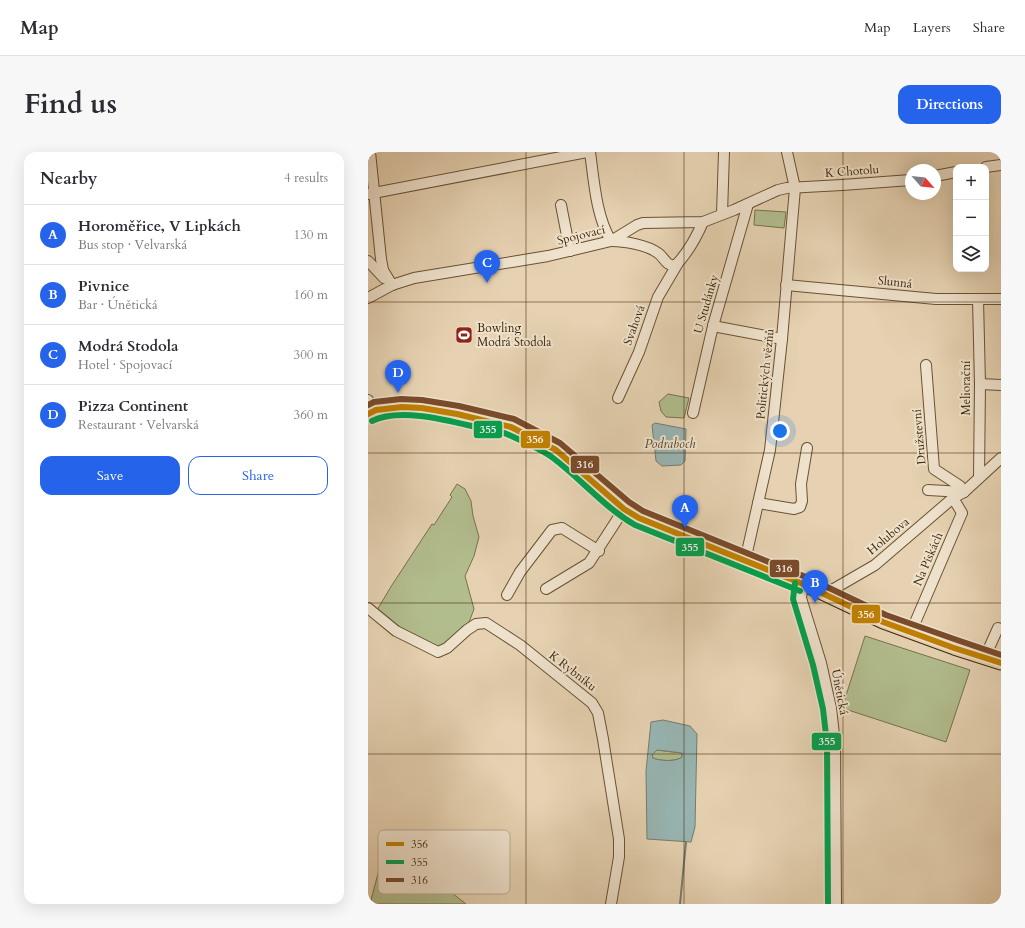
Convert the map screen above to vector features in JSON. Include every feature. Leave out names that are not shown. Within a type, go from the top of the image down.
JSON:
[{"type":"main road","points":[[372,412],[402,407],[422,408],[457,414],[511,427],[556,450],[624,509],[639,518],[803,584],[883,622],[954,648],[1001,663]]},
{"type":"street","points":[[370,152],[371,193],[381,259],[383,270],[392,285]]},
{"type":"street","points":[[371,193],[588,152],[601,220],[611,241],[623,241],[651,250],[659,254],[665,263],[671,266],[676,266],[678,263]]},
{"type":"street","points":[[722,214],[724,152]]},
{"type":"street","name":"Politických vězňů","points":[[745,561],[770,450],[782,339],[795,188],[787,152]]},
{"type":"street","points":[[989,167],[1001,165]]},
{"type":"street","points":[[941,175],[953,173]]},
{"type":"street","name":"K Chotolu","points":[[795,188],[905,180]]},
{"type":"street","name":"Spojovací","points":[[368,298],[392,285],[428,276],[570,251],[611,241],[643,223],[703,222],[778,190],[795,188]]},
{"type":"street","name":"U Studánky","points":[[693,413],[712,326],[748,204]]},
{"type":"street","points":[[561,205],[570,251]]},
{"type":"street","name":"Svahová","points":[[618,398],[639,352],[658,297],[678,263],[694,242],[703,222]]},
{"type":"street","points":[[368,261],[392,285]]},
{"type":"street","name":"Slunná","points":[[786,285],[936,299],[1001,299]]},
{"type":"street","name":"Meliorační","points":[[978,299],[980,384],[979,478]]},
{"type":"street","points":[[712,326],[782,339]]},
{"type":"street","name":"Družstevní","points":[[926,365],[934,469],[960,486],[964,492]]},
{"type":"street","points":[[980,384],[1001,385]]},
{"type":"street","points":[[368,400],[372,412]]},
{"type":"street","points":[[758,503],[794,509],[800,507],[802,501],[801,484],[807,448]]},
{"type":"street","name":"Holubova","points":[[825,594],[875,565],[953,498],[964,492],[1001,458]]},
{"type":"street","points":[[928,490],[964,492]]},
{"type":"street","name":"Na Pískách","points":[[911,632],[962,513],[953,498]]},
{"type":"street","points":[[546,589],[589,563],[599,551],[624,509]]},
{"type":"street","points":[[507,595],[520,572],[552,530],[562,528],[599,551]]},
{"type":"street","name":"Únětická","points":[[803,584],[802,598],[818,651],[831,708],[835,744],[836,904]]},
{"type":"street","name":"K Rybníku","points":[[368,608],[396,631],[438,652],[447,648],[476,624],[486,623],[520,645],[592,703],[598,713],[619,839],[619,857],[611,904]]},
{"type":"street","points":[[985,657],[998,628]]},
{"type":"green space","points":[[755,210],[786,212],[784,228],[754,225]]},
{"type":"green space","points":[[668,394],[689,398],[684,418],[666,417],[661,411],[659,402]]},
{"type":"green space","points":[[457,484],[465,489],[471,501],[473,516],[479,537],[474,556],[465,576],[474,609],[468,625],[438,648],[398,628],[377,610],[432,524],[434,525],[452,497],[450,495]]},
{"type":"green space","points":[[865,636],[970,670],[946,742],[842,708]]},
{"type":"green space","points":[[656,750],[682,753],[682,757],[672,760],[656,759],[653,758],[652,755]]},
{"type":"green space","points":[[378,873],[378,894],[453,894],[466,904],[370,904]]},
{"type":"water","name":"Podraboch","points":[[655,423],[686,429],[685,461],[681,465],[662,466],[656,461],[652,425]]},
{"type":"water","points":[[663,720],[690,726],[697,734],[695,827],[691,842],[647,839],[646,771],[651,722]],"holes":[[[657,750],[682,753],[682,757],[672,760],[656,759],[653,758],[652,755]]]},
{"type":"waterway","points":[[680,904],[686,842]]},
{"type":"transit line","name":"316","points":[[368,405],[374,402],[401,399],[422,400],[459,406],[514,419],[560,443],[629,502],[643,511],[806,577],[886,615],[1001,655]]},
{"type":"transit line","name":"356","points":[[368,414],[376,410],[402,407],[422,408],[457,414],[511,427],[556,450],[624,509],[639,518],[803,584],[883,622],[954,648],[1001,663]]},
{"type":"transit line","name":"355","points":[[372,421],[383,417],[411,415],[440,419],[509,435],[549,455],[613,510],[635,525],[800,591]]},
{"type":"transit line","name":"355","points":[[795,583],[793,599],[813,665],[823,709],[827,744],[828,904]]},
{"type":"place","name":"Modrá Stodola","points":[[487,283]]},
{"type":"place","name":"Bowling Modrá Stodola","points":[[464,335]]},
{"type":"place","name":"Pizza Continent","points":[[398,393]]},
{"type":"place","name":"Horoměřice, V Lipkách","points":[[685,528]]},
{"type":"place","name":"Pivnice","points":[[815,603]]}]
